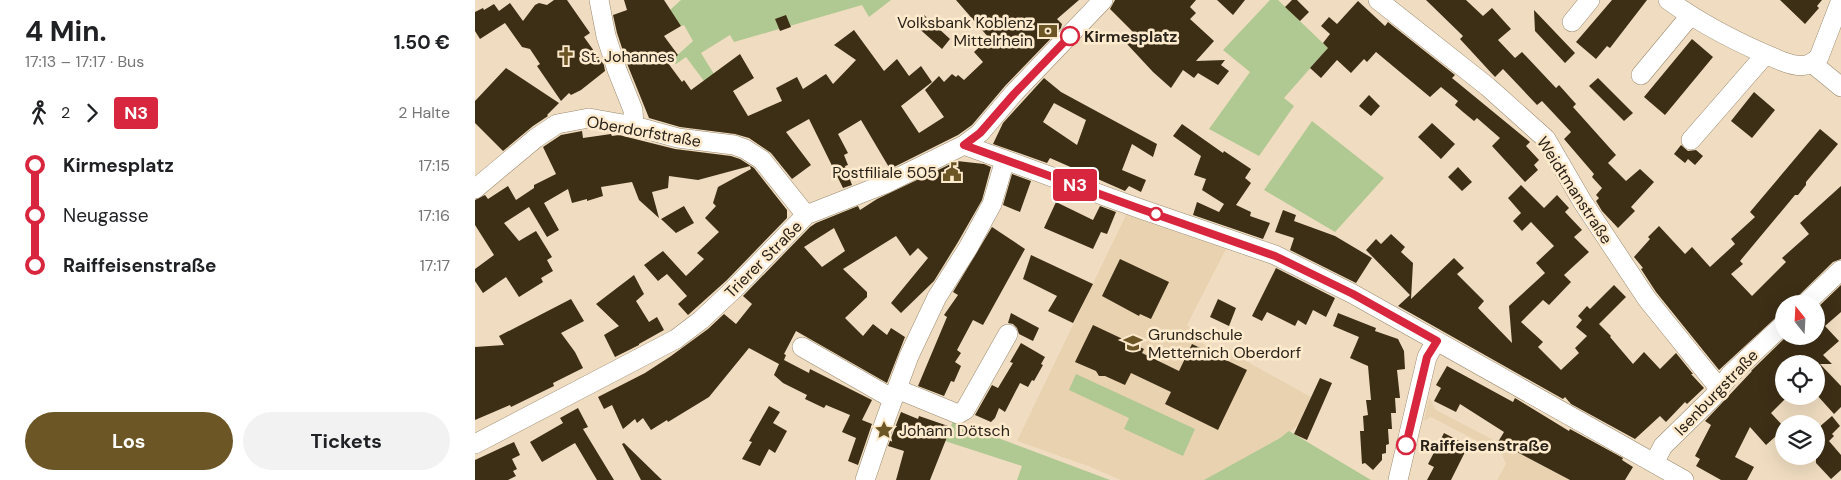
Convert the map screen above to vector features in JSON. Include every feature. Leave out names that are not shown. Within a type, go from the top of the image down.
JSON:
[{"type":"street","points":[[599,0],[606,36],[633,110],[634,126]]},
{"type":"street","name":"Trierer Straße","points":[[475,444],[676,339],[701,320],[732,291],[806,215],[885,184],[964,145],[980,133],[1014,94],[1103,0]]},
{"type":"street","name":"Weidtmanstraße","points":[[1378,0],[1488,87],[1546,139],[1582,201],[1647,299],[1719,388]]},
{"type":"street","points":[[1572,22],[1590,0]]},
{"type":"street","points":[[1668,0],[1690,16],[1730,39],[1793,66],[1813,64],[1819,57],[1841,0]]},
{"type":"street","points":[[1641,75],[1690,16]]},
{"type":"street","points":[[1691,140],[1765,55]]},
{"type":"street","points":[[1813,64],[1841,87]]},
{"type":"street","name":"Oberdorfstraße","points":[[475,188],[557,124],[589,118],[634,126],[678,138],[735,145],[745,149],[762,160],[806,215]]},
{"type":"street","points":[[964,145],[1275,256],[1353,294],[1684,480]]},
{"type":"street","points":[[865,480],[909,356],[937,297],[968,248],[992,204],[1005,160]]},
{"type":"street","points":[[1815,295],[1841,270]]},
{"type":"street","name":"Isenburgstraße","points":[[1654,463],[1663,446],[1713,397],[1730,375],[1775,332]]},
{"type":"street","points":[[802,347],[895,394],[958,414],[965,410],[1008,334]]},
{"type":"street","points":[[1398,480],[1427,357],[1437,341]]},
{"type":"shaded area","name":"Grundschule Metternich Oberdorf","points":[[1126,215],[1226,249],[1187,325],[1190,328],[1187,336],[1224,354],[1226,350],[1311,397],[1297,426],[1280,438],[1204,480],[1121,480],[1088,466],[1017,441]]},
{"type":"shaded area","points":[[1429,397],[1436,410],[1570,480],[1497,480],[1506,464],[1502,454],[1431,417],[1424,421]]},
{"type":"green space","points":[[681,0],[891,0],[869,17],[862,5],[734,42],[730,35],[701,53],[714,74],[704,81],[686,57],[676,64],[672,60],[693,41],[684,25],[681,26],[670,10]]},
{"type":"green space","points":[[1270,0],[1278,0],[1328,48],[1284,98],[1294,106],[1259,156],[1209,129],[1250,72],[1223,50]]},
{"type":"green space","points":[[1312,121],[1384,178],[1335,232],[1264,190]]},
{"type":"green space","points":[[1076,374],[1195,429],[1183,456],[1124,429],[1129,418],[1069,390]]},
{"type":"green space","points":[[953,421],[1110,480],[1017,480],[1022,466],[945,441]]},
{"type":"green space","points":[[1289,431],[1371,480],[1204,480],[1280,438]]},
{"type":"building","name":"St. Johannes","points":[[554,0],[567,0],[590,33],[584,37],[604,65],[605,71],[581,90],[571,95],[569,93],[561,101],[537,66],[540,64],[530,49],[522,47],[505,23],[480,39],[475,31],[475,12],[483,8],[484,10],[494,4],[499,11],[510,3],[523,21],[535,5],[539,3],[547,5]]},
{"type":"building","points":[[624,0],[664,0],[681,26],[664,36],[678,55],[668,63],[682,82],[684,80],[691,90],[740,54],[754,78],[733,91],[748,116],[782,101],[776,88],[797,77],[803,89],[826,74],[833,84],[856,60],[834,45],[854,30],[884,71],[897,59],[909,76],[921,66],[932,82],[901,106],[919,133],[944,117],[925,90],[939,76],[944,82],[952,74],[956,77],[958,75],[964,80],[983,62],[974,52],[989,38],[956,0],[1079,0],[1057,19],[1062,24],[1061,28],[1005,86],[972,125],[958,135],[890,169],[861,120],[838,134],[848,153],[844,155],[848,165],[845,166],[852,185],[843,188],[809,119],[786,132],[811,165],[792,179],[771,153],[749,138],[735,134],[680,127],[649,118],[628,66],[613,15],[627,10]]},
{"type":"building","points":[[1115,0],[1196,0],[1190,7],[1196,13],[1190,19],[1214,41],[1196,61],[1225,60],[1221,65],[1229,71],[1218,85],[1198,73],[1194,78],[1183,70],[1171,88],[1127,44],[1136,35],[1110,9]]},
{"type":"building","points":[[1217,0],[1245,0],[1233,15]]},
{"type":"building","points":[[1292,0],[1297,0],[1309,12],[1300,21],[1285,7]]},
{"type":"building","points":[[1426,0],[1466,0],[1483,16],[1492,8],[1511,29],[1498,40],[1515,58],[1522,52],[1556,88],[1559,85],[1576,104],[1573,107],[1616,155],[1608,163],[1626,181],[1640,169],[1654,182],[1631,207],[1635,211],[1618,228],[1602,211],[1596,201],[1599,198],[1596,195],[1602,188],[1592,177],[1594,174],[1564,139],[1571,132],[1542,101],[1537,105],[1503,69],[1495,77],[1460,39],[1463,36]]},
{"type":"building","points":[[1612,0],[1647,0],[1610,48],[1607,46],[1596,59],[1576,42]]},
{"type":"building","points":[[1780,0],[1822,0],[1817,6],[1819,8],[1805,24]]},
{"type":"building","points":[[1358,1],[1385,26],[1388,22],[1455,75],[1452,78],[1530,142],[1526,146],[1539,160],[1534,165],[1538,170],[1525,182],[1492,146],[1500,138],[1477,118],[1474,121],[1455,105],[1458,101],[1441,87],[1430,97],[1376,52],[1367,62],[1364,59],[1351,73],[1337,60],[1321,78],[1310,68],[1328,48],[1323,43],[1330,34],[1321,26],[1329,17],[1337,24]]},
{"type":"building","points":[[1534,10],[1575,53],[1565,63],[1535,31]]},
{"type":"building","points":[[786,15],[791,27],[780,31],[775,19]]},
{"type":"building","points":[[924,15],[950,39],[942,49],[915,25]]},
{"type":"building","points":[[1692,39],[1713,57],[1665,115],[1644,97]]},
{"type":"building","points":[[506,68],[559,103],[548,116],[503,151],[475,123],[475,101]]},
{"type":"building","points":[[1044,78],[1061,92],[1157,144],[1153,157],[1132,144],[1122,170],[1146,180],[1141,192],[1129,186],[1125,191],[1050,158],[1047,163],[993,144],[1003,123]],"holes":[[[1054,103],[1086,120],[1077,145],[1043,122]]]},
{"type":"building","points":[[1598,78],[1633,113],[1624,121],[1589,86]]},
{"type":"building","points":[[1754,92],[1775,110],[1752,138],[1731,121]]},
{"type":"building","points":[[1369,95],[1380,106],[1371,116],[1359,106]]},
{"type":"building","points":[[1432,123],[1455,144],[1441,159],[1418,137]]},
{"type":"building","points":[[1182,124],[1223,153],[1224,151],[1251,169],[1245,178],[1251,183],[1236,205],[1251,212],[1250,216],[1270,223],[1263,239],[1193,215],[1197,202],[1219,212],[1224,204],[1202,190],[1206,179],[1194,175],[1201,156],[1173,136]]},
{"type":"building","points":[[1820,129],[1838,144],[1806,182],[1806,185],[1798,195],[1795,195],[1740,261],[1743,264],[1731,274],[1752,296],[1786,262],[1782,258],[1809,234],[1800,223],[1841,186],[1841,259],[1833,262],[1799,295],[1775,295],[1775,318],[1719,370],[1656,292],[1641,269],[1643,268],[1634,257],[1650,239],[1648,237],[1659,226],[1685,254],[1692,247],[1710,267],[1735,244],[1731,239],[1755,217],[1750,212]]},
{"type":"building","points":[[582,131],[583,138],[611,134],[612,136],[619,135],[675,149],[731,156],[740,159],[754,168],[787,210],[787,218],[727,280],[688,315],[678,304],[687,296],[667,274],[658,281],[644,265],[663,251],[686,276],[704,259],[697,253],[719,232],[705,218],[716,206],[713,203],[718,187],[751,169],[750,166],[698,180],[669,176],[668,188],[652,192],[659,218],[639,200],[632,182],[601,187],[603,196],[572,203],[568,189],[544,203],[559,230],[547,237],[529,207],[504,223],[519,241],[536,231],[552,257],[547,260],[553,271],[541,278],[543,282],[519,297],[506,277],[483,293],[475,281],[475,269],[494,255],[475,225],[475,200],[485,195],[488,199],[508,186],[516,200],[534,188],[534,185],[556,174],[543,147],[561,135]]},
{"type":"building","points":[[1681,145],[1688,151],[1696,150],[1703,156],[1695,165],[1688,159],[1685,163],[1674,154]]},
{"type":"building","points":[[957,161],[984,164],[991,167],[982,200],[934,281],[901,313],[891,303],[928,258],[918,248],[910,256],[896,236],[843,269],[867,292],[867,297],[845,318],[863,336],[873,324],[887,335],[891,328],[905,337],[887,383],[796,331],[784,354],[786,355],[784,360],[809,373],[810,369],[872,400],[862,420],[872,424],[858,465],[848,461],[856,438],[842,432],[850,415],[826,405],[824,408],[805,399],[807,395],[783,383],[774,375],[779,364],[749,348],[709,397],[651,430],[643,418],[637,423],[635,419],[623,429],[612,405],[604,409],[598,397],[645,373],[671,356],[708,329],[724,314],[736,324],[752,304],[743,296],[810,227],[858,206],[860,210],[877,199]],"holes":[[[834,228],[845,251],[822,267],[804,247]]]},
{"type":"building","points":[[1458,167],[1472,182],[1462,191],[1448,177]]},
{"type":"building","points":[[1012,174],[1031,181],[1020,212],[1003,205]]},
{"type":"building","points":[[1521,185],[1544,208],[1557,195],[1569,208],[1565,212],[1582,230],[1574,237],[1589,252],[1564,275],[1571,282],[1549,305],[1543,300],[1521,322],[1543,342],[1538,347],[1561,370],[1579,353],[1575,348],[1587,336],[1576,327],[1582,320],[1578,316],[1587,306],[1590,309],[1614,285],[1626,297],[1599,324],[1633,364],[1644,352],[1660,369],[1676,353],[1704,388],[1687,404],[1685,402],[1666,422],[1660,416],[1635,439],[1571,404],[1565,397],[1563,399],[1398,306],[1410,295],[1366,250],[1376,239],[1381,244],[1391,234],[1405,247],[1401,252],[1413,263],[1411,299],[1454,258],[1464,268],[1457,274],[1484,301],[1478,308],[1512,343],[1509,306],[1545,273],[1536,263],[1554,246],[1531,222],[1522,231],[1513,221],[1521,213],[1508,198]]},
{"type":"building","points":[[1056,202],[1093,220],[1100,206],[1116,212],[1107,234],[1101,232],[1093,249],[1044,228]]},
{"type":"building","points":[[684,206],[694,223],[676,233],[661,219]]},
{"type":"building","points":[[1283,210],[1296,215],[1294,221],[1335,236],[1372,258],[1356,283],[1290,250],[1294,238],[1275,232]]},
{"type":"building","points":[[992,227],[1025,249],[983,325],[973,320],[957,350],[961,353],[955,362],[961,366],[954,382],[951,381],[944,396],[918,386],[947,317],[944,315],[958,295],[953,292]]},
{"type":"building","points":[[1031,255],[1093,284],[1073,323],[1048,311],[1057,296],[1023,279]]},
{"type":"building","points":[[1120,259],[1169,282],[1151,319],[1140,314],[1139,316],[1102,296]]},
{"type":"building","points":[[1276,268],[1335,298],[1326,317],[1313,310],[1306,325],[1298,320],[1295,326],[1267,312],[1262,321],[1252,316]]},
{"type":"building","points":[[634,275],[644,294],[636,301],[649,322],[657,317],[664,330],[615,357],[604,335],[619,326],[596,304]]},
{"type":"building","points":[[1841,285],[1841,312],[1825,326],[1825,300]]},
{"type":"building","points":[[571,299],[584,321],[561,333],[575,352],[583,368],[553,383],[554,386],[511,407],[510,405],[475,420],[475,347],[504,345],[499,336]]},
{"type":"building","points":[[1218,299],[1236,308],[1229,326],[1210,317]]},
{"type":"building","points":[[1011,313],[1039,328],[1033,341],[1019,334],[1013,324],[1008,323]]},
{"type":"building","points":[[1338,313],[1376,328],[1375,331],[1398,339],[1404,351],[1405,369],[1397,370],[1400,398],[1395,398],[1396,413],[1391,413],[1392,429],[1388,429],[1389,444],[1386,445],[1386,453],[1382,454],[1382,460],[1373,470],[1365,463],[1362,464],[1360,431],[1364,431],[1363,416],[1368,415],[1366,400],[1371,400],[1368,366],[1350,358],[1359,337],[1333,326]]},
{"type":"building","points":[[1093,325],[1144,349],[1142,353],[1179,371],[1192,344],[1247,370],[1218,430],[1165,404],[1171,392],[1131,373],[1125,385],[1105,376],[1099,376],[1096,371],[1075,362]]},
{"type":"building","points":[[1825,326],[1839,341],[1823,355],[1775,355],[1775,405],[1779,405],[1771,413],[1775,417],[1775,437],[1766,445],[1750,427],[1735,457],[1754,467],[1747,480],[1721,480],[1696,466],[1700,459],[1695,456],[1711,425],[1705,421],[1778,345],[1825,345]]},
{"type":"building","points":[[1021,343],[1045,357],[1041,364],[1043,365],[1034,381],[1032,380],[1028,387],[1020,383],[1005,412],[999,408],[991,422],[975,415],[992,385],[998,388],[1013,363],[1010,362]]},
{"type":"building","points":[[1825,357],[1832,364],[1825,364]]},
{"type":"building","points":[[1447,366],[1513,402],[1515,398],[1569,431],[1570,429],[1623,458],[1622,460],[1633,467],[1625,480],[1570,480],[1498,442],[1504,432],[1460,404],[1456,412],[1434,401],[1441,388],[1436,385]]},
{"type":"building","points":[[1825,369],[1841,386],[1841,407],[1834,414],[1825,404]]},
{"type":"building","points":[[1320,378],[1332,383],[1307,440],[1294,434]]},
{"type":"building","points":[[769,406],[780,412],[773,423],[787,431],[775,453],[769,449],[760,466],[742,459],[752,442],[749,441]]},
{"type":"building","points":[[578,408],[588,427],[583,429],[614,480],[597,480],[575,443],[542,462],[530,442],[563,423],[560,418]]},
{"type":"building","points":[[901,412],[918,419],[919,416],[951,427],[930,480],[896,480],[904,451],[888,446]]},
{"type":"building","points":[[1832,416],[1840,426],[1832,434],[1834,436],[1829,441],[1841,455],[1841,470],[1831,479],[1818,465],[1825,465],[1825,422]]},
{"type":"building","points":[[1444,433],[1467,445],[1465,452],[1451,480],[1427,480],[1434,467],[1428,464]]},
{"type":"building","points":[[514,442],[520,455],[512,459],[517,469],[513,471],[516,476],[508,480],[475,480],[475,460]]},
{"type":"building","points":[[624,443],[662,480],[641,480],[622,444]]},
{"type":"bus line","name":"N3","points":[[1070,36],[1014,94],[980,133],[964,145],[1275,256],[1353,294],[1437,341],[1427,357],[1406,445]]},
{"type":"place","name":"Volksbank Koblenz Mittelrhein","points":[[1048,31]]},
{"type":"place","name":"Kirmesplatz","points":[[1070,36]]},
{"type":"place","name":"St. Johannes","points":[[566,56]]},
{"type":"place","name":"Postfiliale 505","points":[[952,172]]},
{"type":"place","name":"Grundschule Metternich Oberdorf","points":[[1133,343]]},
{"type":"place","name":"Johann Dötsch","points":[[884,430]]},
{"type":"place","name":"Raiffeisenstraße","points":[[1406,445]]}]
